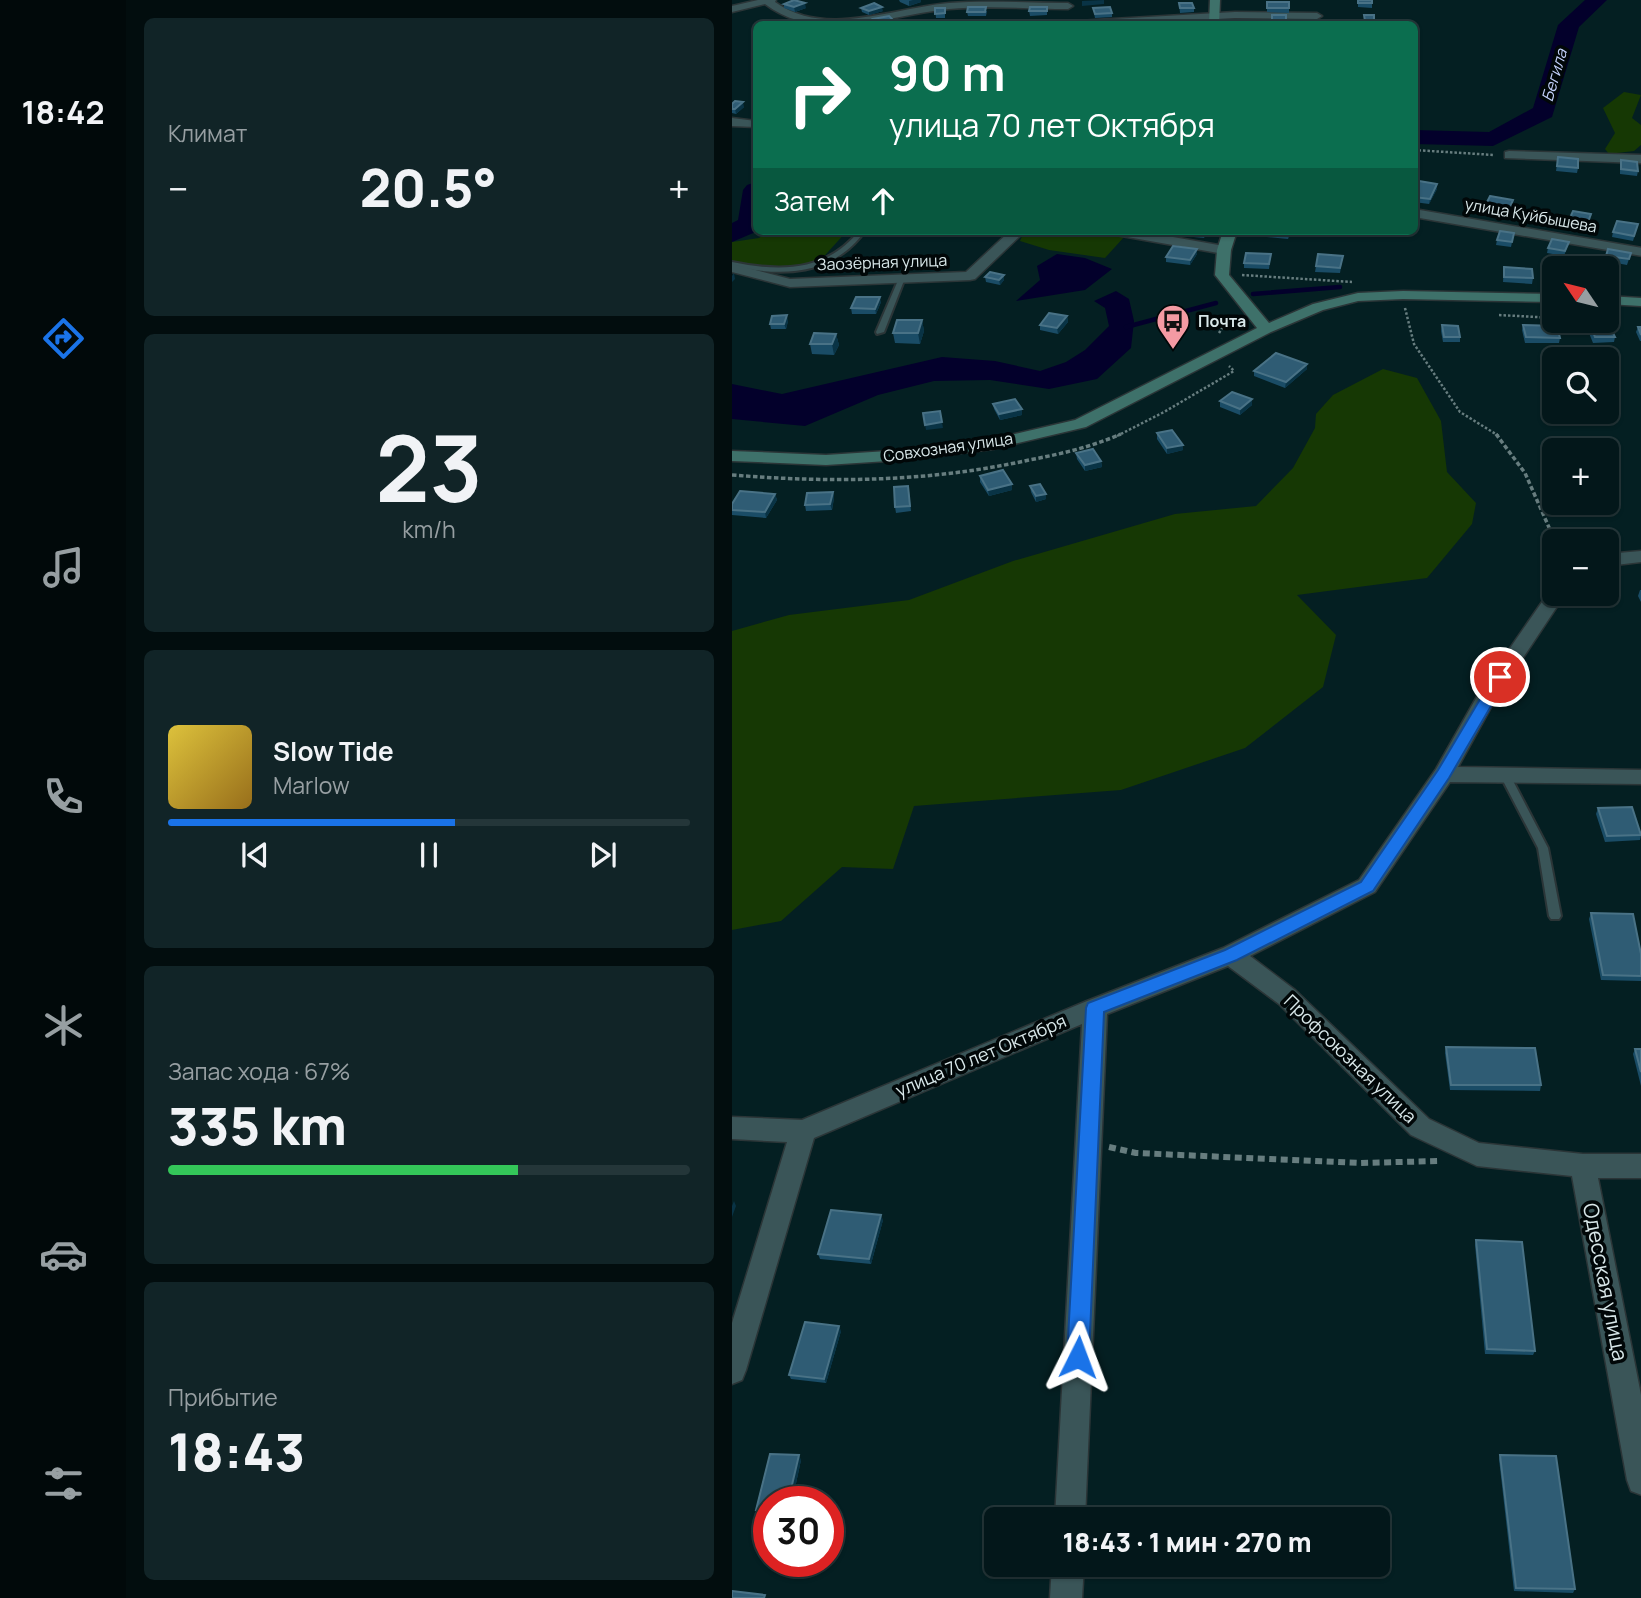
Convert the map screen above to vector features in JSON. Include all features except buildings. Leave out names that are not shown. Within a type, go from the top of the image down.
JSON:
[{"type":"street","points":[[1215,0],[1214,21],[1317,20],[1318,0]]},
{"type":"street","points":[[732,9],[769,1],[775,9],[789,17],[812,21]]},
{"type":"street","points":[[859,21],[950,6],[1066,3],[1078,14],[1078,21]]},
{"type":"street","points":[[732,122],[753,124]]},
{"type":"street","points":[[1509,155],[1641,159]]},
{"type":"street","name":"улица Куйбышева","points":[[1418,214],[1641,252]]},
{"type":"street","name":"Заозёрная улица","points":[[732,266],[790,283],[970,276],[1014,235]]},
{"type":"street","points":[[1139,235],[1224,250]]},
{"type":"street","points":[[1229,235],[1224,250],[1222,275],[1266,329]]},
{"type":"street","name":"Совхозная улица","points":[[732,456],[826,460],[903,455],[993,444],[1080,424],[1266,329],[1318,307],[1358,298],[1403,295],[1542,298]]},
{"type":"street","points":[[1619,301],[1641,302]]},
{"type":"street","points":[[1619,559],[1641,556]]},
{"type":"street","name":"улица 70 лет Октября","points":[[732,1128],[803,1131],[1095,1008],[1231,955],[1367,886],[1444,774],[1486,698],[1548,606]]},
{"type":"street","points":[[1444,774],[1641,777]]},
{"type":"street","name":"Профсоюзная улица","points":[[1231,955],[1287,997],[1420,1127],[1478,1154],[1583,1166],[1641,1166]]},
{"type":"street","points":[[1071,1507],[1095,1008]]},
{"type":"street","points":[[732,1370],[803,1131]]},
{"type":"street","name":"Одесская улица","points":[[1583,1166],[1641,1480]]},
{"type":"street","points":[[1066,1598],[1067,1577]]},
{"type":"lane","points":[[732,266],[789,271],[830,259],[857,240],[860,235]]},
{"type":"lane","points":[[880,332],[902,278]]},
{"type":"lane","points":[[1505,775],[1543,848],[1555,916]]},
{"type":"path","points":[[1418,150],[1509,155]]},
{"type":"path","points":[[1415,305],[1405,306],[1414,344],[1460,412],[1501,437],[1525,473],[1550,529]]},
{"type":"path","points":[[1088,1142],[1136,1153],[1361,1163],[1458,1161],[1478,1154]]},
{"type":"green space","points":[[1624,92],[1641,95],[1632,118],[1641,125],[1641,145],[1634,151],[1609,154],[1605,149],[1615,133],[1603,108]]},
{"type":"green space","points":[[762,235],[843,235],[818,263],[768,269],[732,261],[732,242],[759,238]]},
{"type":"green space","points":[[1022,235],[1125,236],[1105,258],[1049,250],[1020,241]]},
{"type":"green space","points":[[1383,369],[1417,378],[1441,421],[1447,472],[1476,503],[1472,524],[1427,578],[1297,595],[1336,635],[1323,687],[1245,748],[1121,790],[914,806],[893,869],[842,867],[781,921],[732,930],[732,631],[789,615],[909,600],[1013,561],[1175,514],[1256,506],[1293,468],[1315,428],[1316,414],[1333,395]]},
{"type":"shaded area","points":[[1057,254],[1085,258],[1112,269],[1085,290],[1016,301],[1040,280],[1037,266]]},
{"type":"shaded area","points":[[1116,291],[1129,299],[1134,321],[1131,348],[1097,379],[1049,389],[990,380],[934,381],[878,395],[805,426],[732,419],[732,384],[782,394],[942,357],[995,361],[1040,371],[1066,362],[1085,350],[1109,326],[1105,308],[1094,301]]},
{"type":"waterway","name":"Бегила","points":[[1418,137],[1493,139],[1544,112],[1569,25],[1597,0]]},
{"type":"waterway","name":"Бегила","points":[[732,234],[751,224],[753,210]]},
{"type":"waterway","points":[[1253,294],[1340,287]]},
{"type":"waterway","points":[[1126,327],[1216,303]]},
{"type":"place","name":"Почта","points":[[1173,351]]},
{"type":"route","points":[[1078,1357],[1095,1008],[1231,955],[1367,886],[1444,774],[1500,677]]}]
